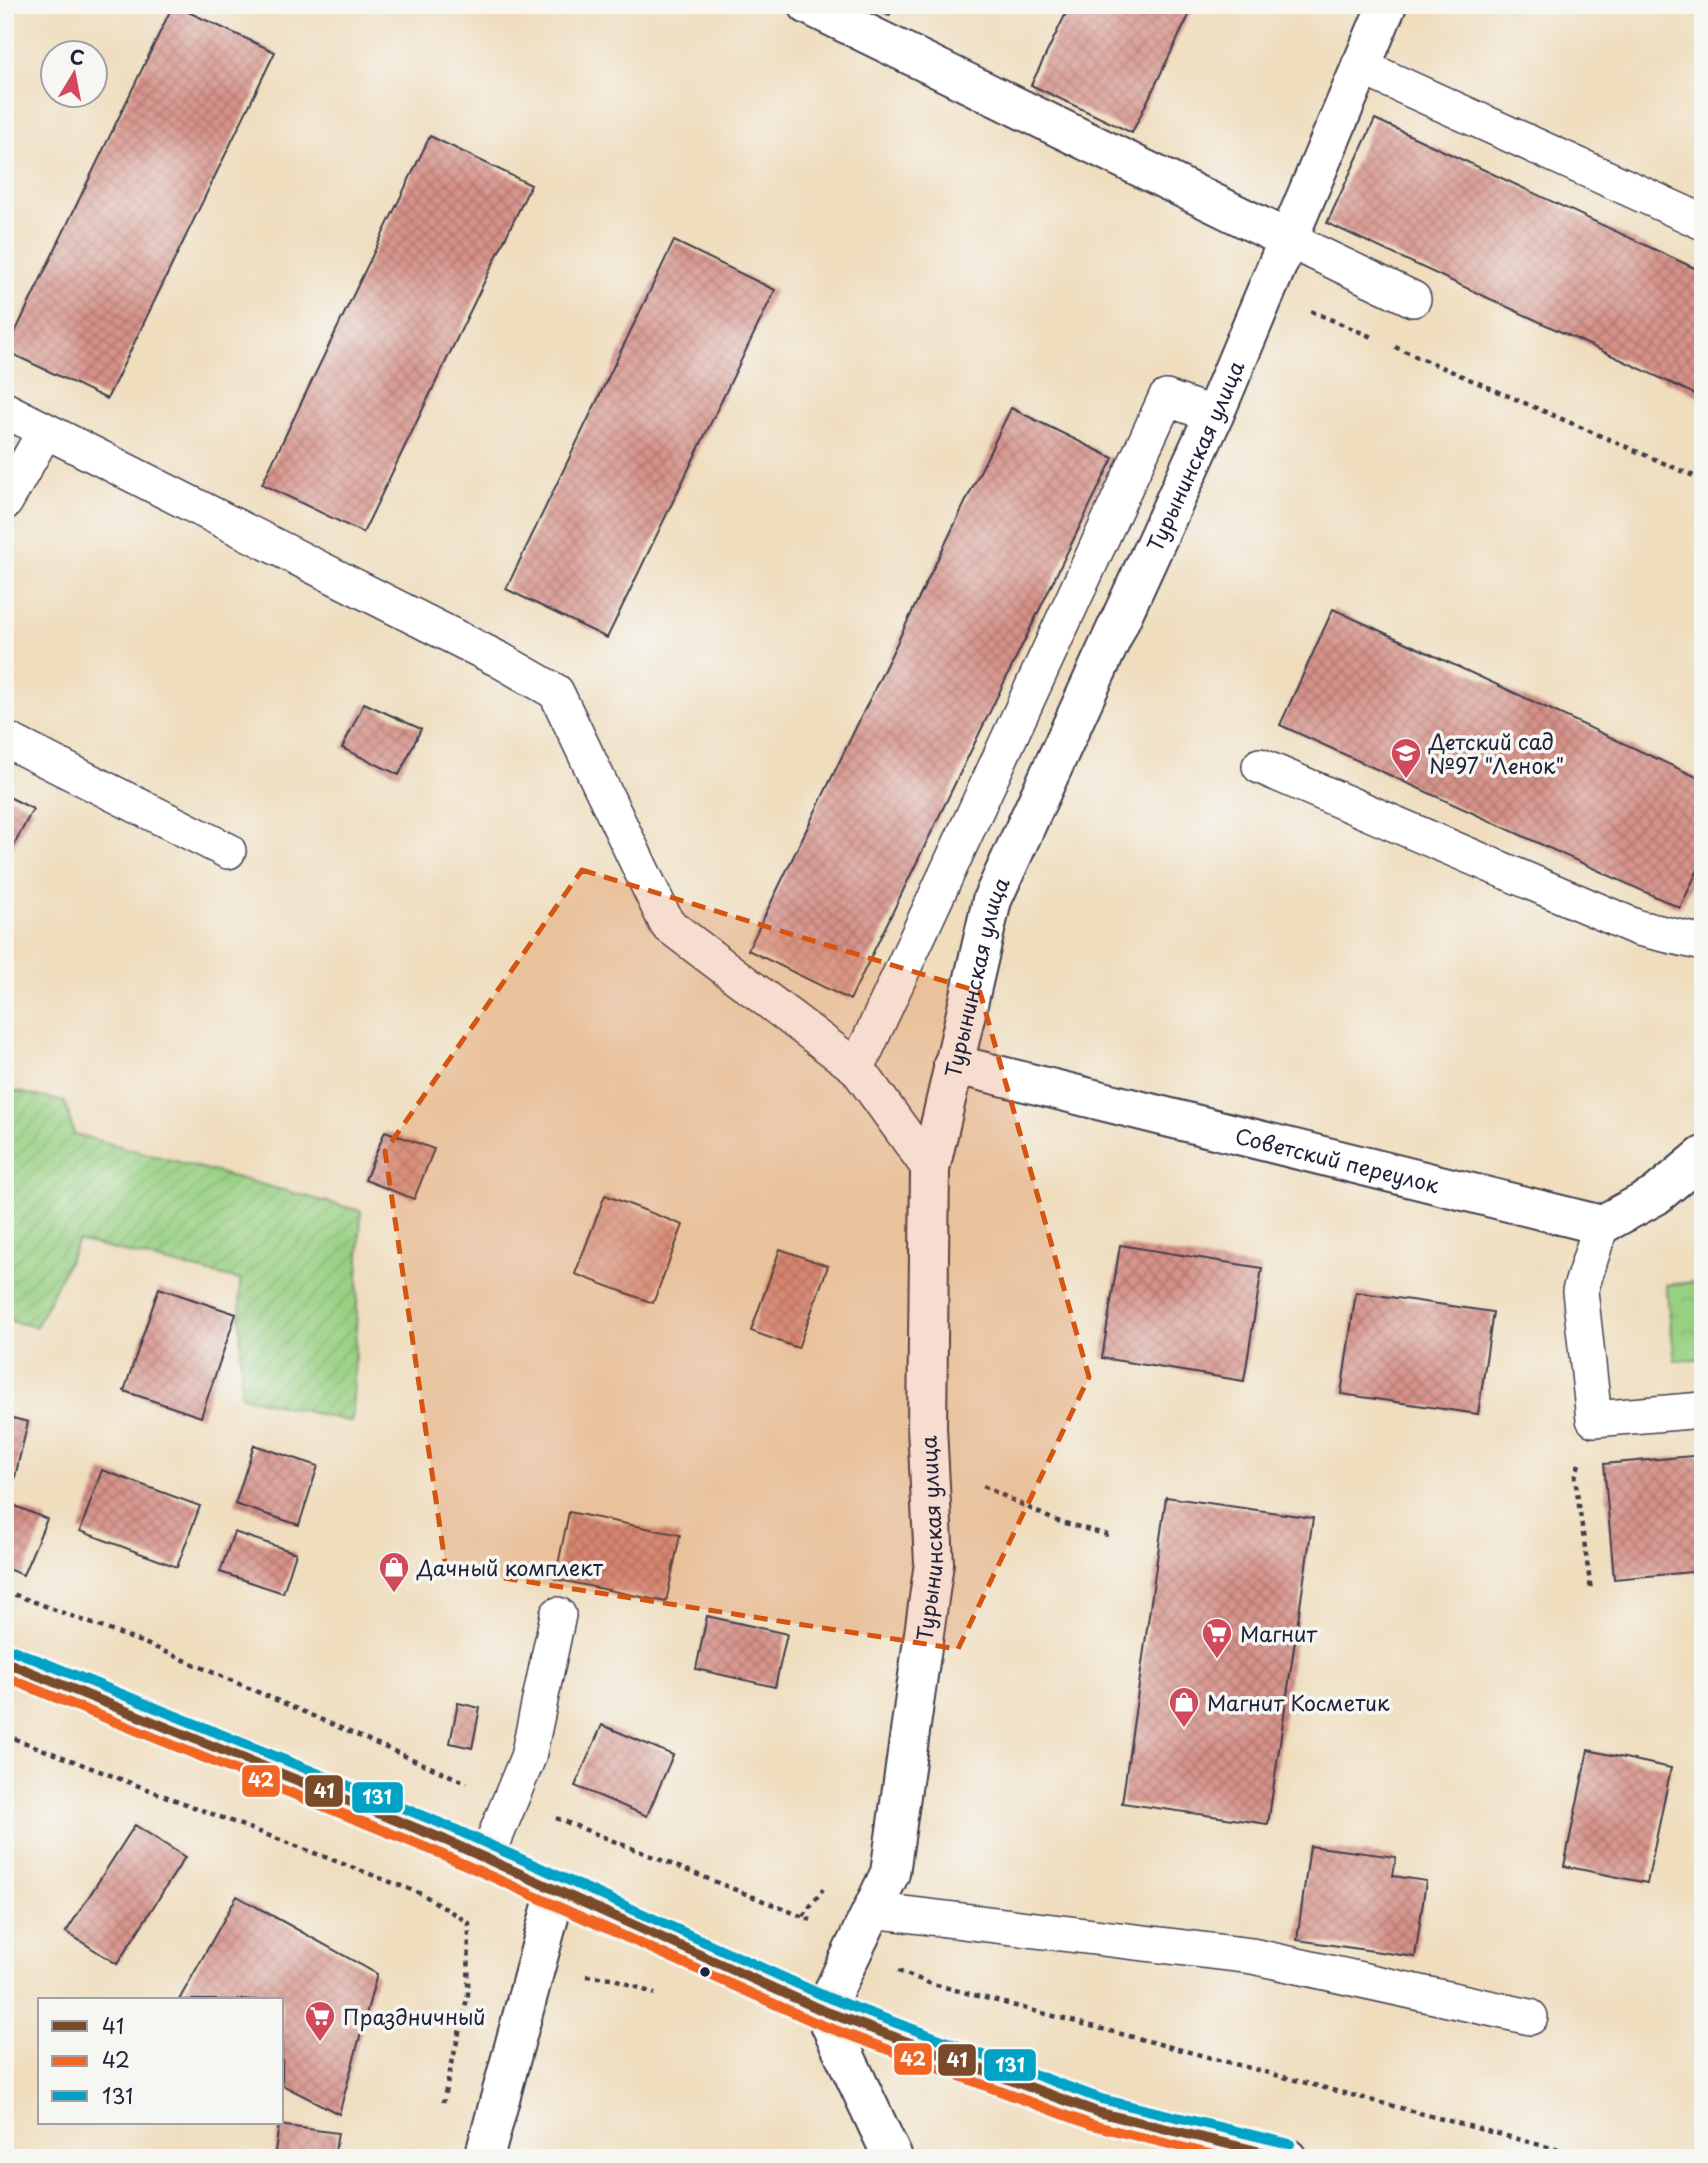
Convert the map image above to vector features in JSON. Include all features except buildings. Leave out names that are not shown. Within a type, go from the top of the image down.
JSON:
[{"type":"street","points":[[808,5],[1289,240]]},
{"type":"street","name":"Турынинская улица","points":[[824,2011],[890,1873],[934,1563],[927,1427],[930,1169],[992,900],[1214,415],[1289,240],[1359,66],[1388,5]]},
{"type":"street","name":"Советский переулок","points":[[953,1064],[1601,1226]]},
{"type":"street","points":[[1601,1226],[1655,1196],[1703,1156]]},
{"type":"street","points":[[5,1662],[486,1859],[824,2011],[1097,2112],[1287,2158]]},
{"type":"street","points":[[484,2158],[556,1891]]},
{"type":"street","points":[[824,2011],[894,2158]]},
{"type":"lane","points":[[1359,66],[1703,222]]},
{"type":"lane","points":[[1289,240],[1413,299]]},
{"type":"lane","points":[[857,1069],[1166,398],[1214,415]]},
{"type":"lane","points":[[5,410],[500,660],[556,692],[667,924],[857,1069],[930,1169]]},
{"type":"lane","points":[[5,502],[45,431]]},
{"type":"lane","points":[[5,739],[228,851]]},
{"type":"lane","points":[[1260,766],[1638,928],[1703,943]]},
{"type":"lane","points":[[1601,1226],[1580,1291],[1594,1419],[1703,1410]]},
{"type":"lane","points":[[486,1859],[528,1757],[558,1615]]},
{"type":"lane","points":[[864,1924],[1252,1956],[1530,2017]]},
{"type":"path","points":[[1266,292],[1703,480]]},
{"type":"path","points":[[1591,1590],[1575,1477],[1594,1419]]},
{"type":"path","points":[[983,1486],[1054,1520],[1108,1535]]},
{"type":"path","points":[[5,1591],[152,1646],[512,1801],[864,1924],[870,1955],[892,1969],[929,1983],[1589,2158]]},
{"type":"path","points":[[5,1735],[422,1894],[469,1923],[468,1994],[442,2107]]},
{"type":"path","points":[[582,1975],[612,1978],[662,1997]]},
{"type":"path","points":[[468,1994],[523,2008]]},
{"type":"highlighted area","points":[[582,870],[980,992],[1089,1377],[958,1649],[446,1569],[385,1151]]},
{"type":"green space","points":[[5,1089],[65,1102],[74,1134],[361,1211],[352,1422],[241,1396],[240,1280],[78,1241],[36,1327],[5,1320]]},
{"type":"green space","points":[[1703,1281],[1703,1358],[1675,1361],[1666,1285]]},
{"type":"transit line","name":"131","points":[[10,1649],[450,1827],[829,1998],[1101,2099],[1290,2144]]},
{"type":"transit line","name":"41","points":[[5,1662],[445,1840],[824,2011],[1097,2112],[1286,2158]]},
{"type":"transit line","name":"42","points":[[5,1677],[439,1853],[819,2024],[1092,2125],[1226,2158]]},
{"type":"place","name":"Детский сад №97 \"Ленок\"","points":[[1406,780]]},
{"type":"place","name":"Дачный комплект","points":[[394,1594]]},
{"type":"place","name":"Магнит","points":[[1217,1660]]},
{"type":"place","name":"Магнит Косметик","points":[[1184,1729]]},
{"type":"place","name":"Праздничный","points":[[320,2043]]}]
